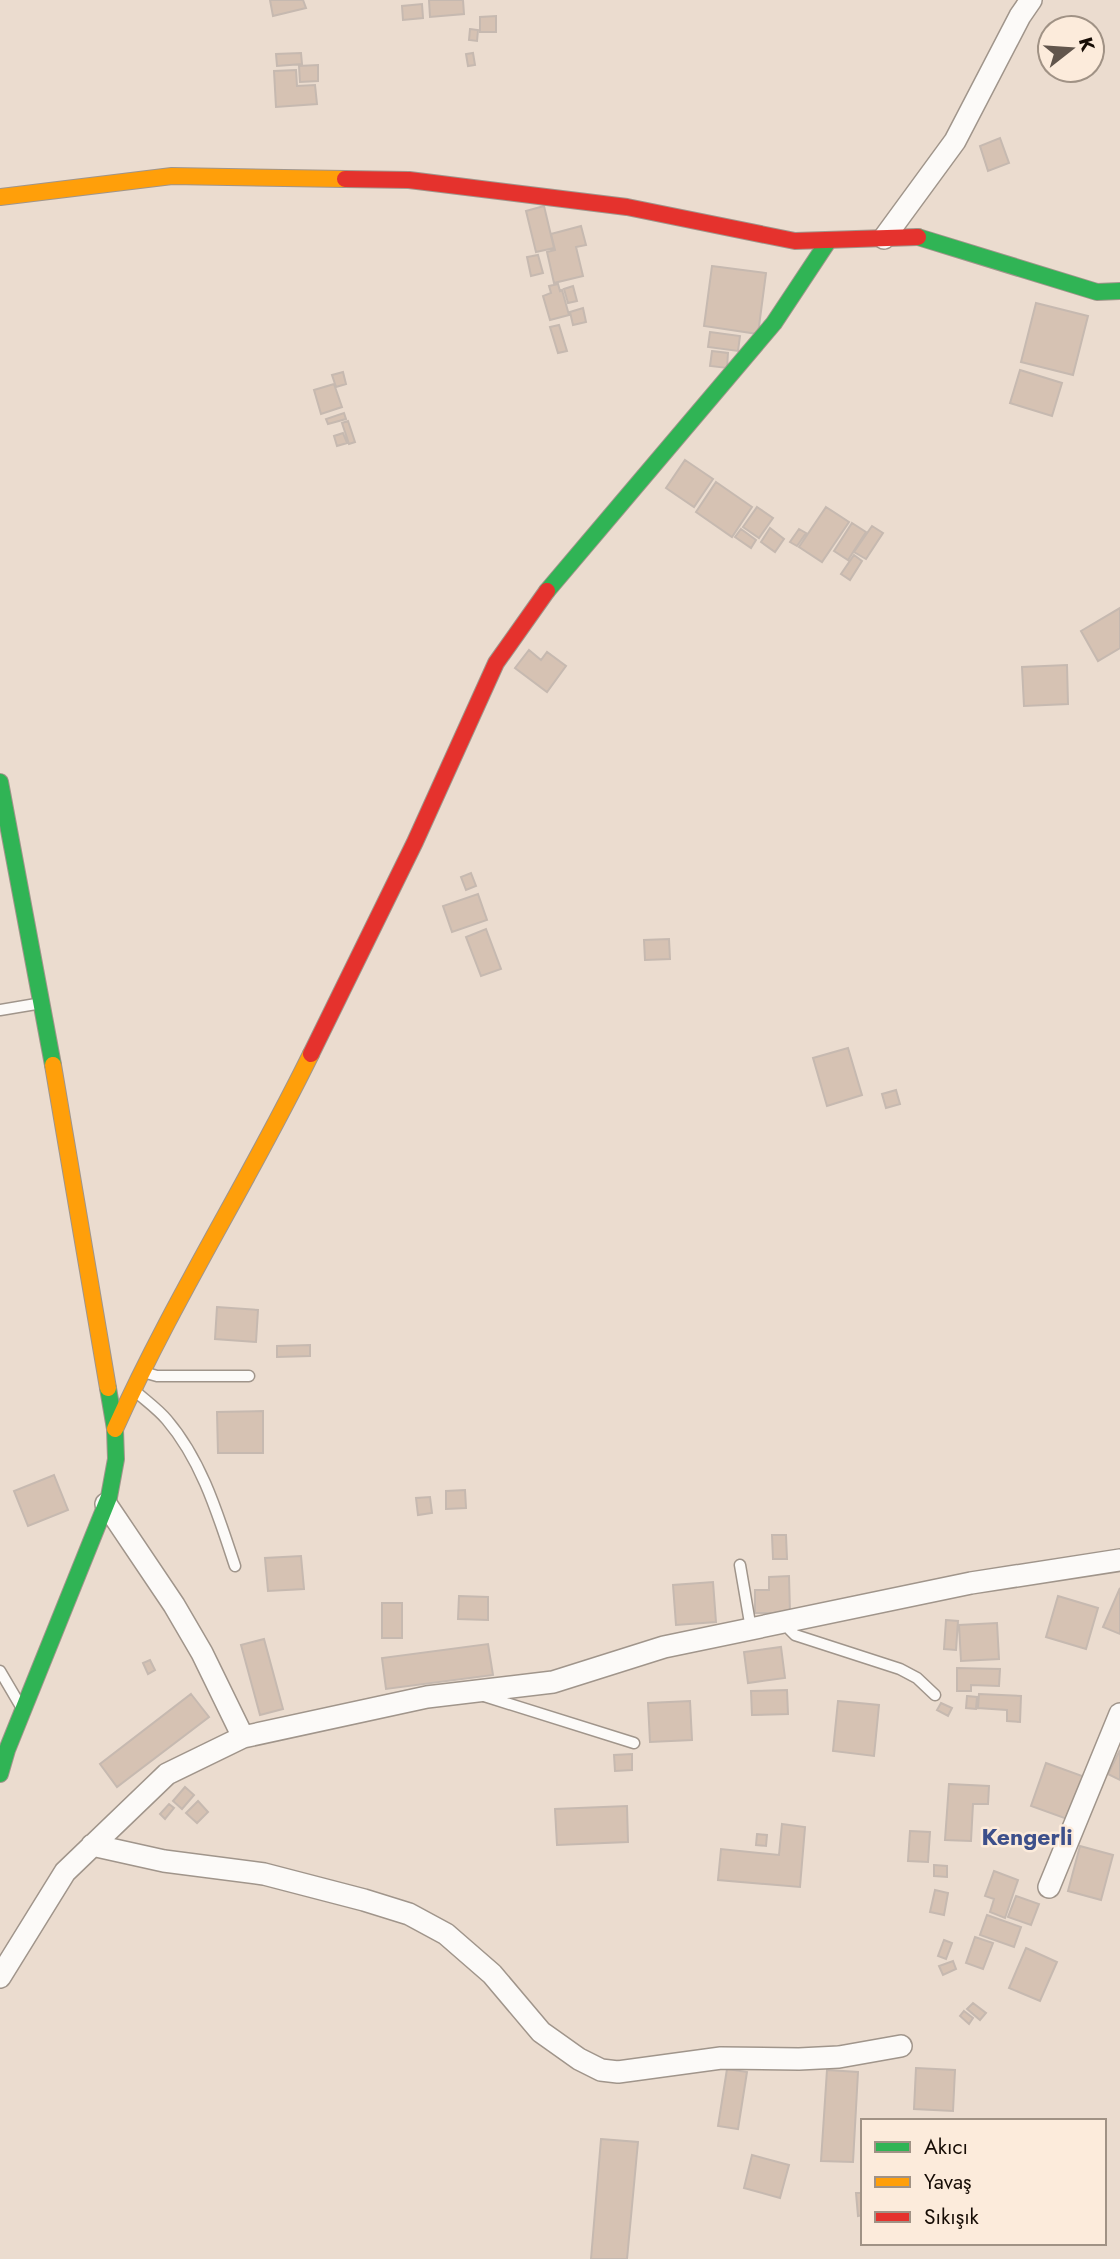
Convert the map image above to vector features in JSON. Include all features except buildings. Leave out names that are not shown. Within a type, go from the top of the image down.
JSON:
[{"type":"street","points":[[884,239],[955,141],[1031,0]]},
{"type":"street","points":[[0,197],[172,176],[410,180],[627,207],[796,241],[917,237],[1097,292],[1120,291]]},
{"type":"street","points":[[116,1429],[141,1371],[280,1118],[415,842],[496,663],[559,575],[774,323],[829,240]]},
{"type":"street","points":[[0,782],[43,1003],[116,1429],[116,1459],[106,1504],[25,1709],[4,1750],[0,1774]]},
{"type":"street","points":[[106,1504],[174,1605],[202,1653],[243,1737]]},
{"type":"street","points":[[0,1977],[65,1872],[92,1845],[167,1774],[243,1737],[427,1697],[553,1682],[664,1647],[971,1583],[1120,1560]]},
{"type":"street","points":[[1049,1887],[1120,1714]]},
{"type":"street","points":[[92,1845],[164,1861],[264,1874],[408,1914],[446,1934],[492,1974],[541,2032],[579,2059],[601,2070],[618,2072],[721,2057],[839,2057],[901,2046]]},
{"type":"lane","points":[[0,1010],[43,1003]]},
{"type":"lane","points":[[141,1371],[157,1376],[249,1376]]},
{"type":"lane","points":[[133,1389],[166,1419],[188,1450],[212,1497],[235,1566]]},
{"type":"lane","points":[[740,1565],[751,1629]]},
{"type":"lane","points":[[786,1621],[795,1635],[900,1669],[917,1678],[935,1695]]},
{"type":"lane","points":[[0,1671],[20,1706],[25,1709]]},
{"type":"lane","points":[[471,1692],[634,1743]]},
{"type":"traffic: fast","points":[[918,237],[1097,292],[1120,291]]},
{"type":"traffic: fast","points":[[547,591],[774,323],[829,240]]},
{"type":"traffic: fast","points":[[0,782],[53,1065]]},
{"type":"traffic: fast","points":[[0,1774],[7,1750],[109,1497],[116,1459],[115,1429],[108,1388]]},
{"type":"traffic: slow","points":[[0,197],[172,176],[345,179]]},
{"type":"traffic: slow","points":[[115,1429],[161,1334],[311,1054]]},
{"type":"traffic: slow","points":[[53,1065],[108,1388]]},
{"type":"traffic: jam","points":[[345,179],[409,180],[627,207],[795,241],[918,237]]},
{"type":"traffic: jam","points":[[311,1054],[415,842],[496,663],[547,591]]},
{"type":"district","name":"Kengerli","points":[[1027,1837]]}]
